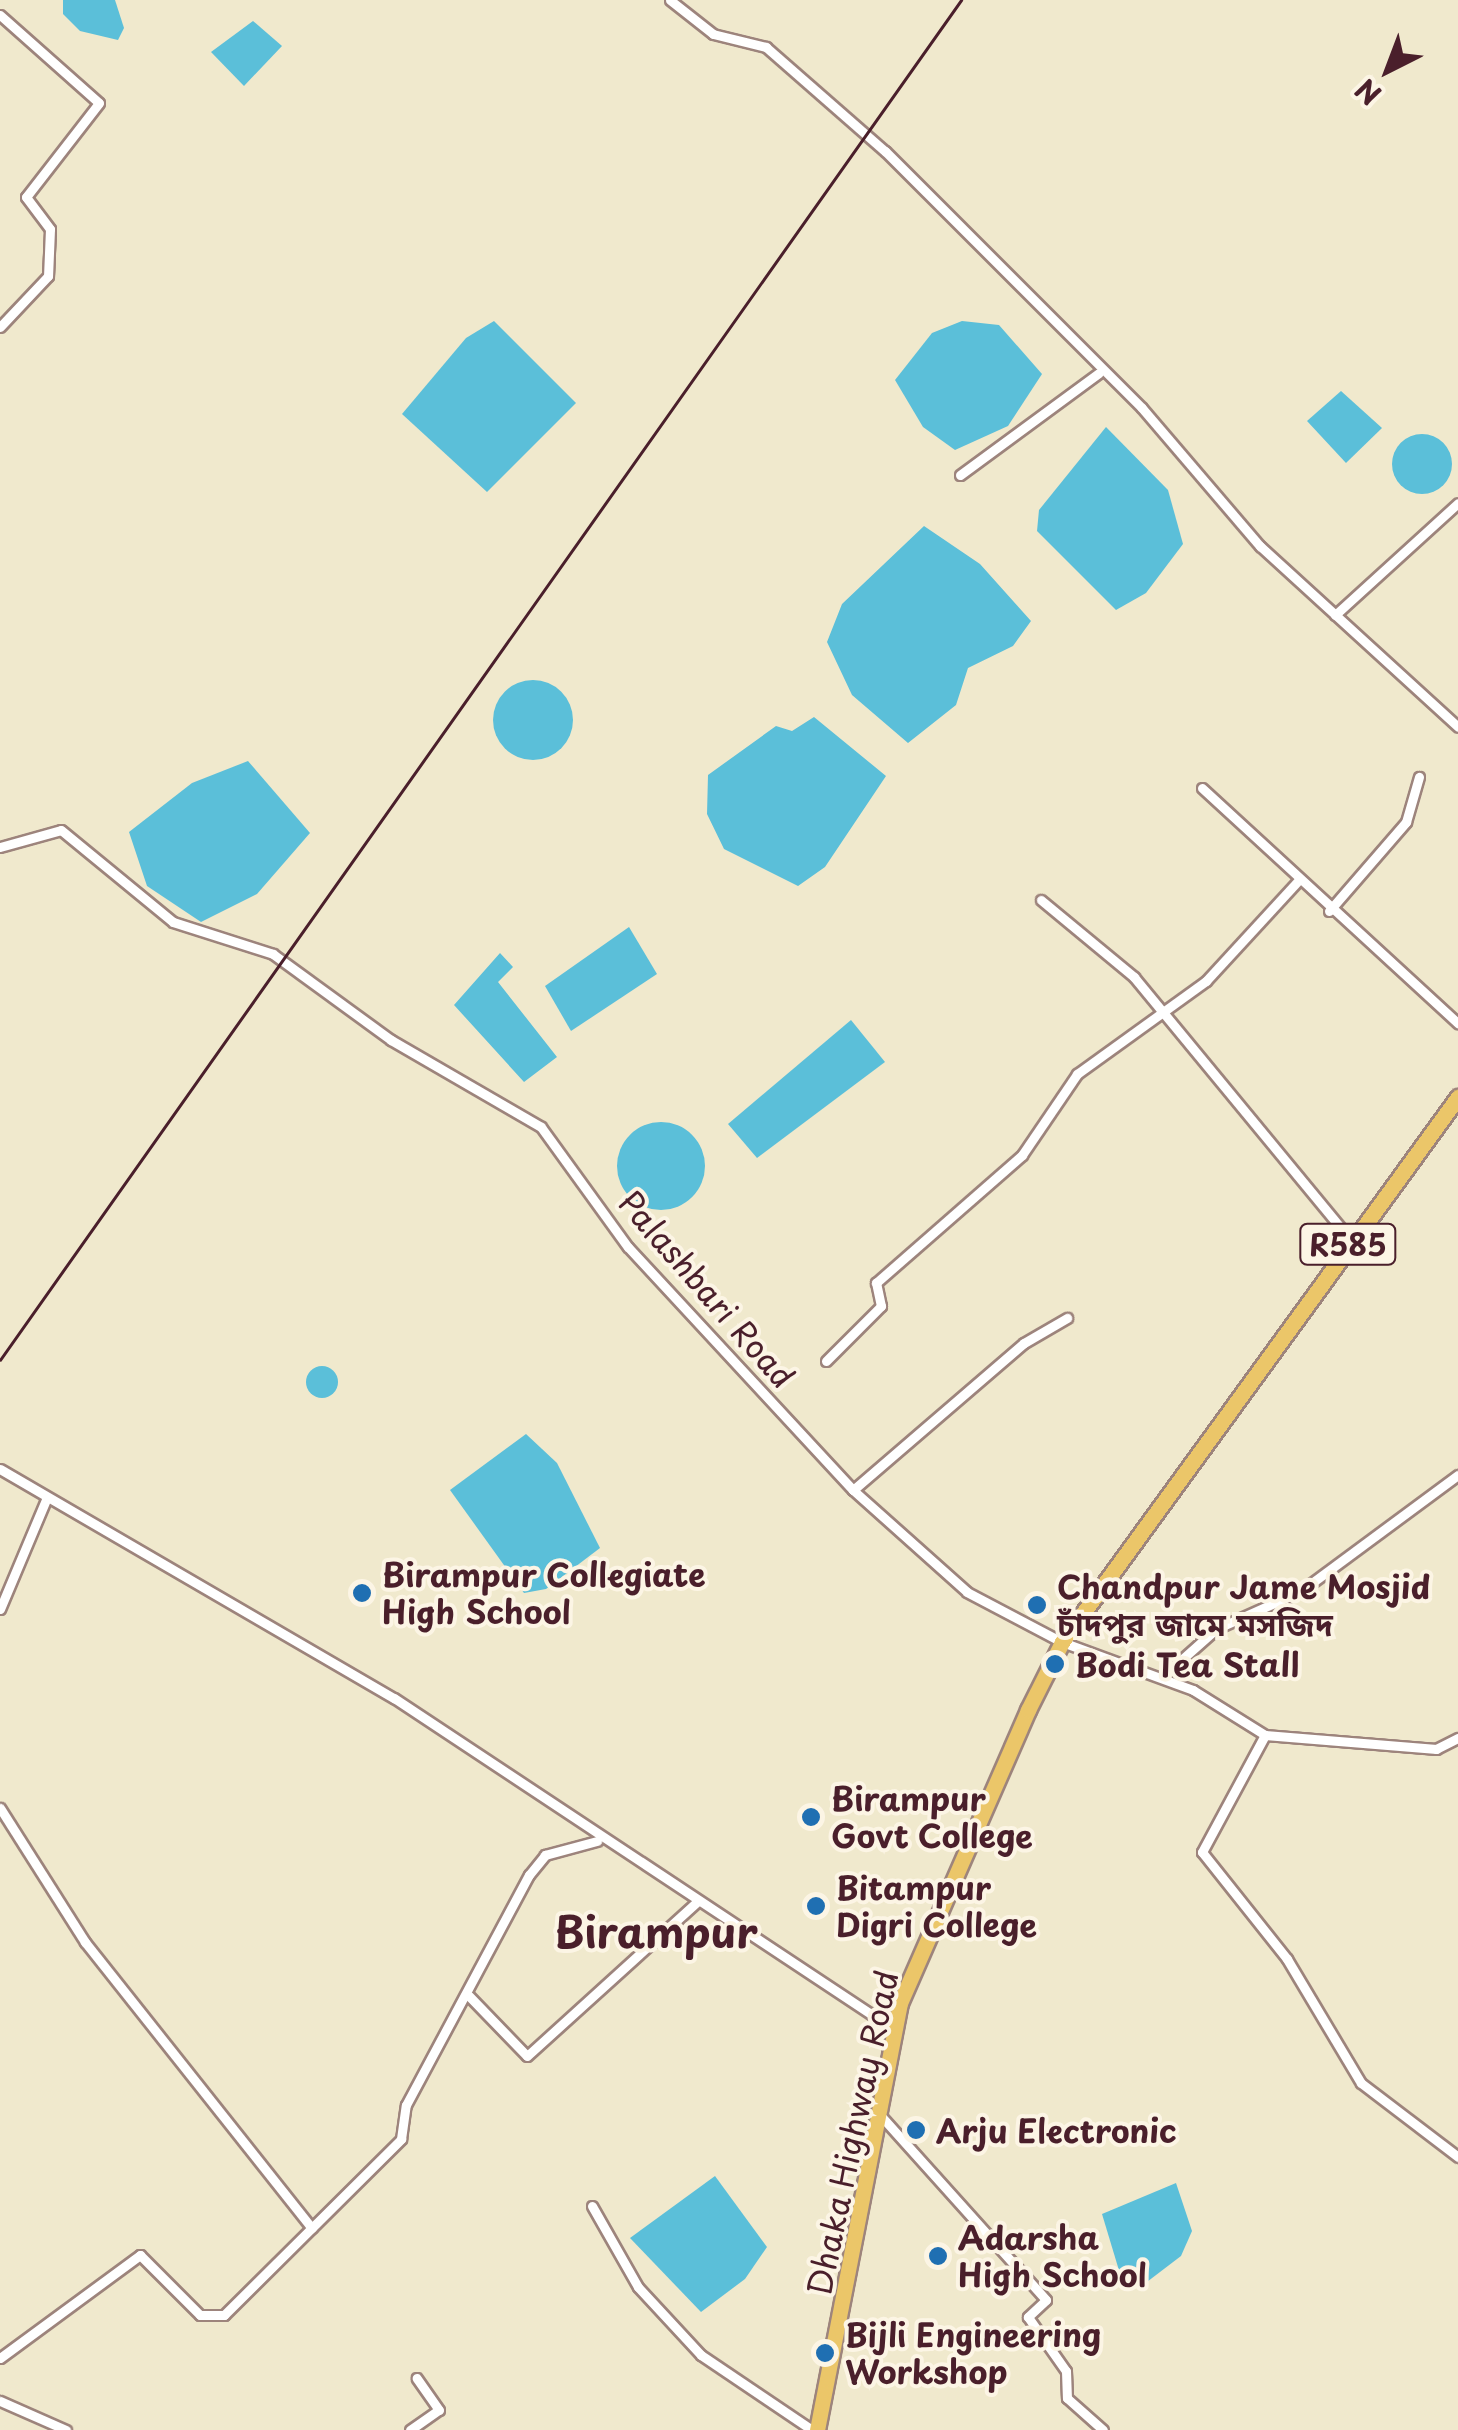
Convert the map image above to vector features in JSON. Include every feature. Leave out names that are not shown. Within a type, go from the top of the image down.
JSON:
[{"type":"main road","name":"R585","points":[[1062,1642],[1350,1240],[1458,1097]]},
{"type":"main road","name":"Dhaka Highway Road","points":[[814,2430],[881,2116],[895,2030],[934,1912],[1062,1642]]},
{"type":"street","points":[[670,0],[713,34],[757,41],[859,127],[1335,616],[1458,727]]},
{"type":"street","points":[[0,15],[98,102],[26,196],[50,229],[48,276],[0,326]]},
{"type":"street","points":[[960,475],[1098,373]]},
{"type":"street","points":[[1335,616],[1458,503]]},
{"type":"street","points":[[1329,911],[1406,822],[1420,778]]},
{"type":"street","points":[[1202,788],[1329,911],[1458,1023]]},
{"type":"street","name":"Palashbari Road","points":[[0,847],[61,830],[173,922],[274,954],[391,1040],[541,1127],[628,1247],[853,1490],[967,1592],[1062,1642],[1162,1677],[1265,1734]]},
{"type":"street","points":[[826,1361],[881,1306],[876,1283],[1022,1156],[1078,1074],[1158,1010],[1206,981],[1298,881]]},
{"type":"street","points":[[1041,900],[1114,957],[1350,1240]]},
{"type":"street","points":[[853,1490],[1024,1343],[1067,1318]]},
{"type":"street","points":[[0,1469],[394,1698],[598,1841],[895,2030]]},
{"type":"street","points":[[1162,1677],[1216,1630],[1301,1591],[1458,1476]]},
{"type":"street","points":[[0,1609],[47,1498]]},
{"type":"street","points":[[1458,1738],[1436,1749],[1265,1734],[1202,1852],[1287,1958],[1361,2083],[1458,2157]]},
{"type":"street","points":[[0,1808],[86,1942],[312,2228]]},
{"type":"street","points":[[0,2358],[140,2255],[200,2315],[217,2319],[401,2140],[406,2106],[545,1855],[598,1841]]},
{"type":"street","points":[[469,1996],[527,2056],[697,1902]]},
{"type":"street","points":[[881,2116],[1046,2300],[1028,2316],[1066,2372],[1066,2398],[1103,2430]]},
{"type":"street","points":[[592,2206],[638,2288],[701,2355],[814,2430]]},
{"type":"street","points":[[410,2430],[439,2410],[417,2378]]},
{"type":"street","points":[[0,2401],[66,2430]]},
{"type":"water","points":[[63,0],[115,0],[124,28],[118,40],[80,31],[63,14]]},
{"type":"water","points":[[253,21],[282,46],[244,86],[211,52]]},
{"type":"water","points":[[494,321],[576,403],[487,492],[402,414],[466,338]]},
{"type":"water","points":[[962,321],[999,325],[1042,374],[1008,426],[955,450],[923,427],[895,380],[932,333]]},
{"type":"water","points":[[1341,391],[1382,428],[1346,463],[1307,421]]},
{"type":"water","points":[[1106,427],[1168,490],[1183,544],[1146,593],[1116,610],[1037,531],[1039,510]]},
{"type":"water","points":[[1422,434],[1443,443],[1452,464],[1443,485],[1422,494],[1401,485],[1392,464],[1401,443]]},
{"type":"water","points":[[924,526],[980,564],[1031,621],[1013,646],[968,668],[956,705],[908,743],[852,695],[827,642],[842,604]]},
{"type":"water","points":[[533,680],[548,683],[561,692],[570,705],[570,735],[561,748],[548,757],[533,760],[518,757],[505,748],[496,735],[493,720],[496,705],[505,692],[518,683]]},
{"type":"water","points":[[814,717],[886,776],[825,867],[798,886],[724,849],[707,814],[708,775],[776,726],[792,731]]},
{"type":"water","points":[[248,761],[310,833],[257,894],[201,922],[147,886],[129,832],[192,783]]},
{"type":"water","points":[[629,927],[657,974],[571,1031],[545,986]]},
{"type":"water","points":[[500,953],[513,967],[498,982],[557,1057],[524,1082],[454,1005]]},
{"type":"water","points":[[851,1020],[885,1062],[757,1158],[728,1124]]},
{"type":"water","points":[[661,1122],[686,1129],[698,1141],[705,1166],[698,1191],[686,1203],[661,1210],[636,1203],[624,1191],[617,1166],[624,1141],[636,1129]]},
{"type":"water","points":[[322,1366],[333,1371],[338,1382],[333,1393],[322,1398],[311,1393],[306,1382],[311,1371]]},
{"type":"water","points":[[526,1434],[557,1463],[600,1548],[546,1589],[524,1593],[450,1490]]},
{"type":"water","points":[[715,2176],[767,2247],[745,2279],[701,2312],[630,2238]]},
{"type":"water","points":[[1176,2183],[1192,2231],[1181,2256],[1139,2288],[1124,2287],[1102,2214]]},
{"type":"railway","points":[[0,1360],[961,0]]},
{"type":"place","name":"Birampur Collegiate High School","points":[[362,1593]]},
{"type":"place","name":"Chandpur Jame Mosjid চাঁদপুর জামে মসজিদ","points":[[1037,1605]]},
{"type":"place","name":"Bodi Tea Stall","points":[[1055,1664]]},
{"type":"place","name":"Birampur Govt College","points":[[811,1817]]},
{"type":"place","name":"Bitampur Digri College","points":[[816,1906]]},
{"type":"place","name":"Arju Electronic","points":[[916,2130]]},
{"type":"place","name":"Adarsha High School","points":[[938,2256]]},
{"type":"place","name":"Bijli Engineering Workshop","points":[[825,2353]]},
{"type":"district","name":"Birampur","points":[[656,1931]]}]
